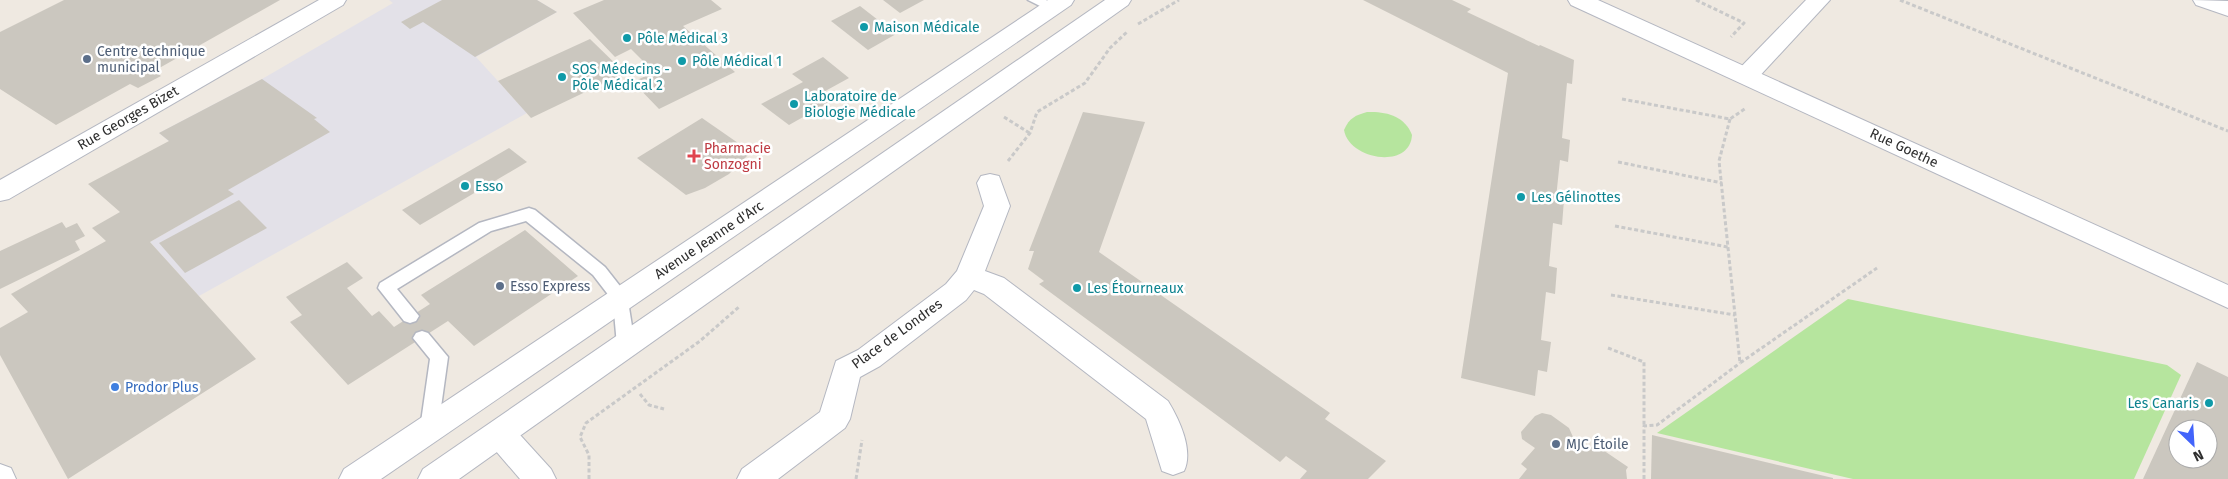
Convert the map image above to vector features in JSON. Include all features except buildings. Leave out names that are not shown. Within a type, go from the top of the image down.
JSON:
[{"type":"street","name":"Rue Georges Bizet","points":[[0,192],[335,0]]},
{"type":"street","points":[[434,479],[1120,0]]},
{"type":"street","name":"Rue Goethe","points":[[1580,0],[2228,297]]},
{"type":"street","points":[[1746,76],[1819,0]]},
{"type":"street","points":[[2204,0],[2228,9]]},
{"type":"street","name":"Avenue Jeanne d'Arc","points":[[355,479],[621,300],[1050,3]]},
{"type":"street","name":"Place de Londres","points":[[753,479],[834,419],[847,370],[869,358],[956,292],[969,276],[997,206],[990,183]]},
{"type":"street","points":[[969,276],[994,286],[1157,410],[1164,422],[1173,461]]},
{"type":"street","points":[[500,434],[540,479]]},
{"type":"lane","points":[[410,316],[386,288],[485,227],[529,214],[599,271],[621,300],[626,345]]},
{"type":"lane","points":[[422,338],[439,357],[429,429]]},
{"type":"path","points":[[990,183],[1031,134],[1037,112],[1085,84],[1110,48],[1130,30],[1179,0]]},
{"type":"path","points":[[1696,0],[1744,23],[1730,37],[1768,54]]},
{"type":"path","points":[[1900,0],[2228,131]]},
{"type":"path","points":[[1740,363],[1719,161],[1730,119],[1772,88]]},
{"type":"path","points":[[1622,99],[1730,119]]},
{"type":"path","points":[[1011,121],[1031,134]]},
{"type":"path","points":[[1618,162],[1722,183]]},
{"type":"path","points":[[1615,226],[1728,247]]},
{"type":"path","points":[[1644,426],[1657,425],[1740,363],[1877,268]]},
{"type":"path","points":[[1611,294],[1735,315]]},
{"type":"path","points":[[589,479],[589,454],[580,438],[580,431],[596,416],[700,341],[746,300]]},
{"type":"path","points":[[1608,348],[1644,362],[1644,479]]},
{"type":"path","points":[[640,394],[648,405],[664,409]]},
{"type":"shaded area","points":[[389,0],[537,0],[557,12],[476,57],[527,113],[199,296],[150,242],[233,194],[159,133],[262,79],[393,3]]},
{"type":"green space","points":[[1367,112],[1388,114],[1405,123],[1412,135],[1409,146],[1401,153],[1391,157],[1367,154],[1356,148],[1348,140],[1344,130],[1353,118]]},
{"type":"green space","points":[[1848,299],[2167,365],[2181,375],[2134,479],[1853,479],[1657,433]]},
{"type":"place","name":"Maison Médicale","points":[[864,27]]},
{"type":"place","name":"Pôle Médical 3","points":[[627,38]]},
{"type":"place","name":"Centre technique municipal","points":[[87,59]]},
{"type":"place","name":"Pôle Médical 1","points":[[682,61]]},
{"type":"place","name":"SOS Médecins - Pôle Médical 2","points":[[562,77]]},
{"type":"place","name":"Laboratoire de Biologie Médicale","points":[[794,104]]},
{"type":"place","name":"Pharmacie Sonzogni","points":[[694,156]]},
{"type":"place","name":"Esso","points":[[465,186]]},
{"type":"place","name":"Les Gélinottes","points":[[1521,197]]},
{"type":"place","name":"Esso Express","points":[[500,286]]},
{"type":"place","name":"Les Étourneaux","points":[[1077,288]]},
{"type":"place","name":"Prodor Plus","points":[[115,387]]},
{"type":"place","name":"Les Canaris","points":[[2209,403]]},
{"type":"place","name":"MJC Étoile","points":[[1556,444]]}]
